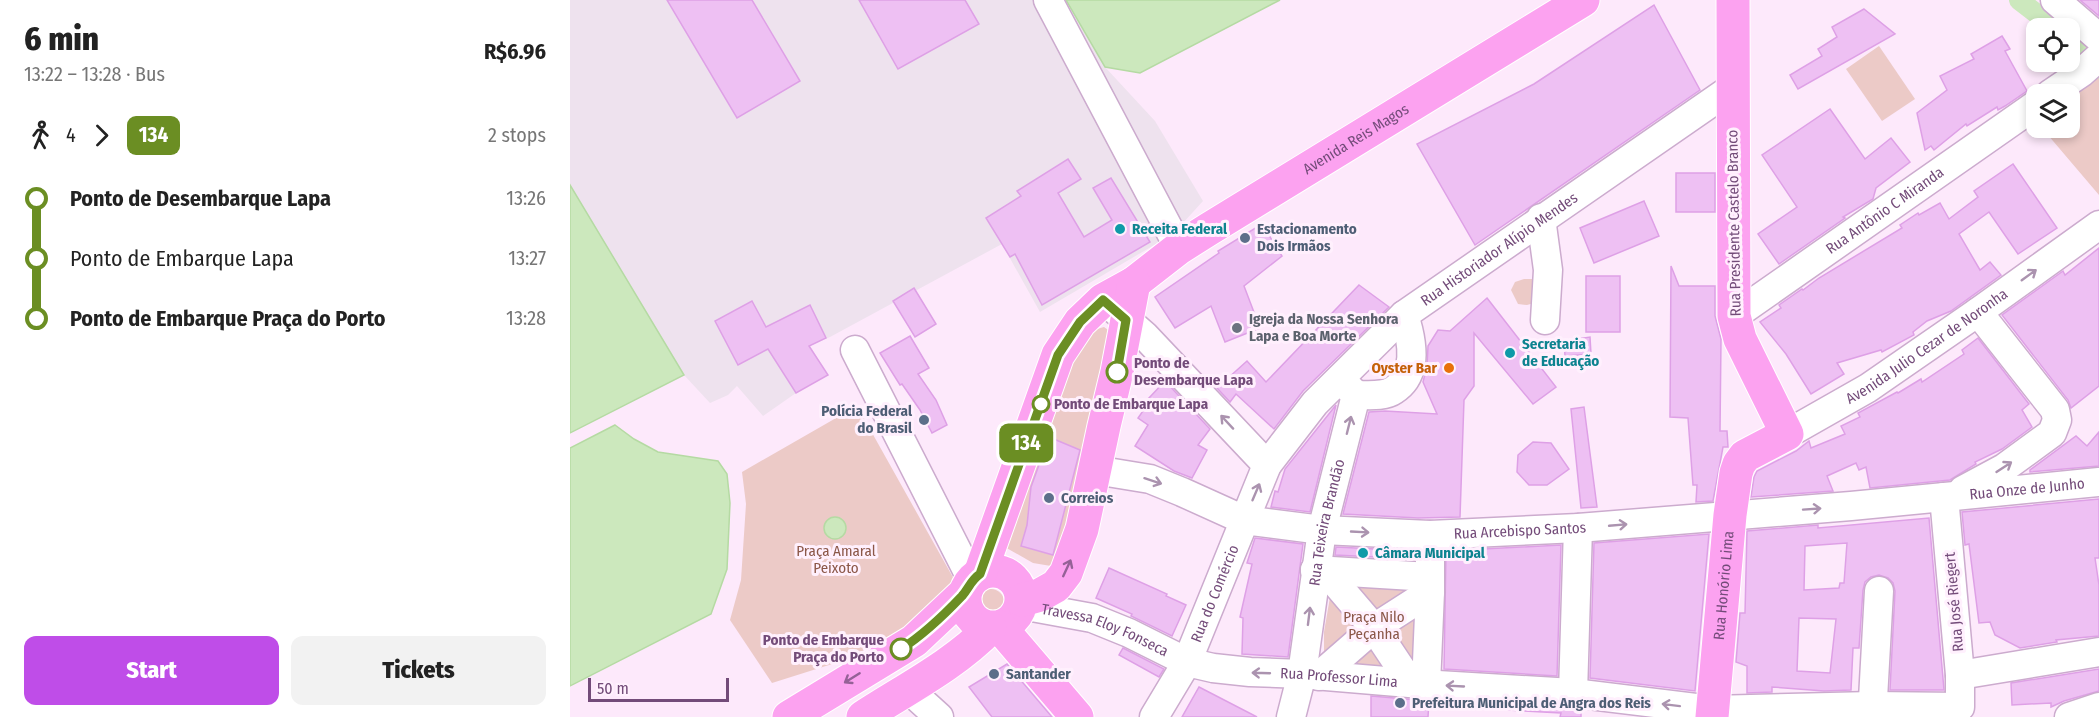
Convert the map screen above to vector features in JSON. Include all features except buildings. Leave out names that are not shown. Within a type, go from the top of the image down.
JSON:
[{"type":"main road","name":"Avenida Reis Magos","points":[[972,582],[1058,355],[1080,322],[1115,310],[1134,283],[1179,248],[1583,0]]},
{"type":"main road","name":"Rua Presidente Castelo Branco","points":[[1733,0],[1734,316],[1744,348],[1787,434]]},
{"type":"main road","points":[[863,717],[937,671],[977,642],[1008,615],[1056,586],[1066,573],[1082,529],[1117,372],[1115,310]]},
{"type":"main road","name":"Avenida Julio Cezar de Noronha","points":[[1745,456],[1787,434]]},
{"type":"main road","name":"Rua Honório Lima","points":[[1712,713],[1730,515],[1736,474],[1745,456]]},
{"type":"main road","points":[[789,717],[914,641],[972,582],[989,571],[999,571],[1008,575],[1020,590],[1008,615],[981,625],[973,620],[964,603],[972,582]]},
{"type":"main road","points":[[1008,615],[1077,717]]},
{"type":"main road","points":[[914,641],[925,644],[930,649],[937,661],[937,671]]},
{"type":"street","points":[[1048,0],[1179,248]]},
{"type":"street","points":[[2055,0],[2099,38]]},
{"type":"street","points":[[2064,84],[2090,65]]},
{"type":"street","name":"Rua Historiador Alípio Mendes","points":[[1267,465],[1314,403],[1348,387],[1404,315],[1732,88]]},
{"type":"street","name":"Rua Antônio C Miranda","points":[[1734,316],[2026,112]]},
{"type":"street","points":[[1541,218],[1548,270],[1545,320]]},
{"type":"street","name":"Avenida Julio Cezar de Noronha","points":[[1787,434],[1868,388],[2099,225]]},
{"type":"street","points":[[1115,310],[1145,336],[1267,465]]},
{"type":"street","points":[[1949,496],[2004,468],[2052,433],[2057,420],[2055,410],[1978,312]]},
{"type":"street","points":[[1348,387],[1375,395],[1393,391],[1407,378],[1411,358],[1411,335],[1404,315]]},
{"type":"street","points":[[855,350],[972,582]]},
{"type":"street","name":"Rua Teixeira Brandão","points":[[1291,717],[1310,675],[1315,570],[1348,387]]},
{"type":"street","name":"Rua do Comércio","points":[[1154,717],[1187,662],[1267,465]]},
{"type":"street","name":"Rua Arcebispo Santos","points":[[1095,470],[1150,479],[1244,520],[1322,530],[1430,535],[1578,528],[1949,496]]},
{"type":"street","name":"Rua Onze de Junho","points":[[1949,496],[2099,482]]},
{"type":"street","name":"Rua José Riegert","points":[[1949,496],[1960,707]]},
{"type":"street","points":[[1578,528],[1581,701]]},
{"type":"street","points":[[1315,570],[1333,580],[1374,628],[1404,673],[1424,685],[1430,584],[1430,535]]},
{"type":"street","points":[[1315,570],[1430,584]]},
{"type":"street","points":[[1310,675],[1430,584]]},
{"type":"street","points":[[1872,711],[1879,591]]},
{"type":"street","name":"Travessa Eloy Fonseca","points":[[1008,615],[1092,618],[1129,633],[1187,662]]},
{"type":"street","points":[[1960,675],[2099,652]]},
{"type":"street","name":"Rua Professor Lima","points":[[1187,662],[1231,670],[1424,685],[1712,713],[1872,711],[1960,707]]},
{"type":"street","points":[[907,688],[939,717]]},
{"type":"street","points":[[2069,717],[2099,707]]},
{"type":"shaded area","points":[[570,0],[1065,0],[1105,67],[1155,121],[1203,201],[1173,234],[1040,312],[1002,244],[810,346],[828,375],[796,393],[763,416],[737,386],[728,395],[710,403],[684,375],[570,185]]},
{"type":"shaded area","points":[[1066,0],[1280,0],[1140,73],[1105,67]]},
{"type":"shaded area","points":[[570,185],[684,375],[570,433]]},
{"type":"shaded area","points":[[615,425],[658,452],[718,461],[727,474],[730,503],[727,569],[711,614],[570,686],[570,448]]},
{"type":"shaded area","points":[[835,517],[843,520],[846,528],[843,536],[835,539],[827,536],[824,528],[827,520]]},
{"type":"green space","points":[[1879,46],[1915,99],[1882,121],[1846,69]]},
{"type":"green space","points":[[2099,76],[2099,195],[2051,138],[2080,138],[2080,91]]},
{"type":"green space","points":[[1534,279],[1534,303],[1527,305],[1518,304],[1511,290],[1515,282]]},
{"type":"green space","points":[[1104,327],[1115,335],[1057,567],[1033,563],[1003,546],[1077,344],[1087,332]]},
{"type":"green space","name":"Praça Amaral Peixoto","points":[[857,406],[955,581],[916,621],[848,659],[772,683],[730,620],[741,580],[746,504],[742,472]]},
{"type":"green space","points":[[1400,546],[1425,547],[1424,563],[1399,562]]},
{"type":"green space","name":"Praça Nilo Peçanha","points":[[1333,580],[1427,582],[1424,652],[1404,673],[1379,674],[1324,653],[1324,632]]},
{"type":"green space","points":[[991,589],[1000,593],[1004,602],[1000,611],[991,615],[982,611],[978,602],[982,593]]},
{"type":"waterway","points":[[2019,0],[2042,18]]},
{"type":"waterway","points":[[2080,51],[2099,69]]},
{"type":"bus line","name":"134","points":[[901,649],[914,641],[953,605],[972,580],[980,574],[1058,355],[1080,322],[1103,300],[1126,320],[1117,372]]},
{"type":"place","name":"Receita Federal","points":[[1120,229]]},
{"type":"place","name":"Estacionamento Dois Irmãos","points":[[1245,238]]},
{"type":"place","name":"Igreja da Nossa Senhora Lapa e Boa Morte","points":[[1237,328]]},
{"type":"place","name":"Secretaria de Educação","points":[[1510,353]]},
{"type":"place","name":"Oyster Bar","points":[[1449,368]]},
{"type":"place","name":"Ponto de Desembarque Lapa","points":[[1117,372]]},
{"type":"place","name":"Ponto de Embarque Lapa","points":[[1041,404]]},
{"type":"place","name":"Polícia Federal do Brasil","points":[[924,420]]},
{"type":"place","name":"Correios","points":[[1049,498]]},
{"type":"place","name":"Câmara Municipal","points":[[1363,553]]},
{"type":"place","name":"Ponto de Embarque Praça do Porto","points":[[901,649]]},
{"type":"place","name":"Santander","points":[[994,674]]},
{"type":"place","name":"Prefeitura Municipal de Angra dos Reis","points":[[1400,703]]}]
